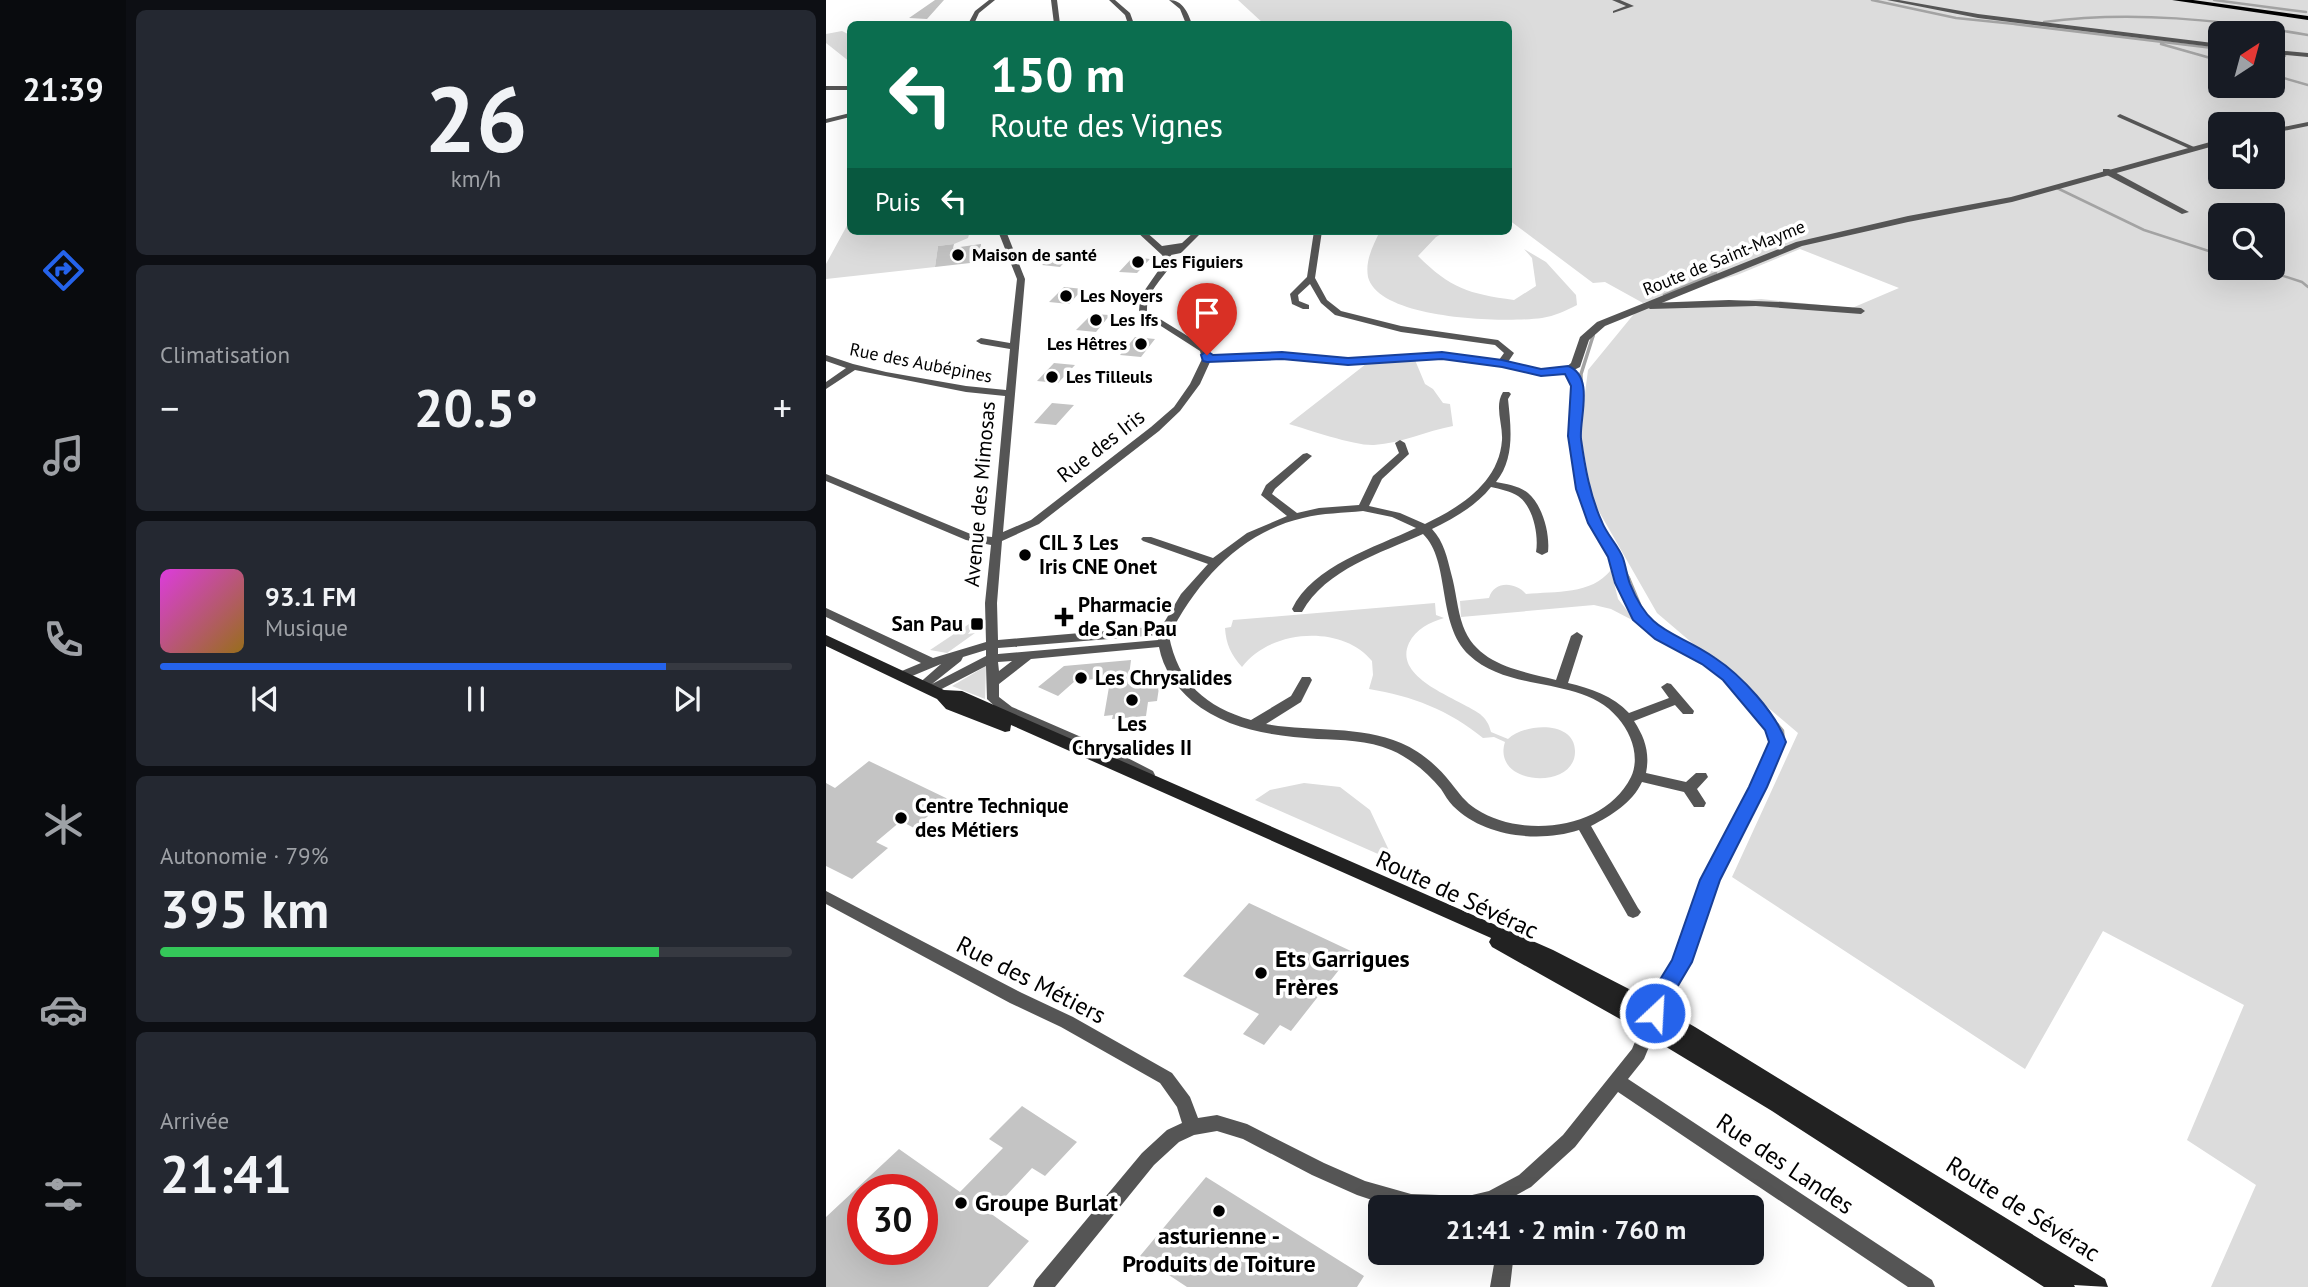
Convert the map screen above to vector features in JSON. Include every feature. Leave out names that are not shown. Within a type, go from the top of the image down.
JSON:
[{"type":"main road","points":[[2176,0],[2308,18]]},
{"type":"main road","name":"Route de Sévérac","points":[[826,640],[932,690],[957,695],[1526,945],[1623,994],[1653,1019],[1923,1198],[2064,1287]]},
{"type":"main road","name":"Route de Sévérac","points":[[932,690],[951,705],[1403,896],[1564,977],[1605,992],[1920,1176],[2097,1287]]},
{"type":"main road","name":"Route de Sévérac","points":[[1923,1198],[1956,1208],[2083,1287]]},
{"type":"street","points":[[973,21],[978,12],[992,0]]},
{"type":"street","points":[[1054,0],[1057,21]]},
{"type":"street","points":[[1112,0],[1128,14],[1130,21]]},
{"type":"street","points":[[1172,0],[1182,8],[1188,21]]},
{"type":"street","points":[[1615,0],[1631,6],[1615,12]]},
{"type":"street","points":[[1890,0],[1978,16],[2208,44]]},
{"type":"street","points":[[2286,53],[2308,55]]},
{"type":"street","points":[[826,88],[847,88]]},
{"type":"street","points":[[826,121],[847,116]]},
{"type":"street","points":[[2120,116],[2192,148]]},
{"type":"street","points":[[2285,129],[2308,124]]},
{"type":"street","name":"Route de Saint-Mayme","points":[[1568,370],[1576,365],[1584,339],[1590,331],[1609,320],[1650,306],[1662,298],[1799,244],[2012,199],[2208,144]]},
{"type":"street","points":[[2106,172],[2185,212]]},
{"type":"street","name":"Avenue des Mimosas","points":[[1004,235],[1021,279],[997,538],[990,645],[993,699],[1007,710],[1141,770],[1159,784]]},
{"type":"street","points":[[1145,235],[1164,252],[1169,261],[1166,270],[1146,293],[1142,304],[1143,312],[1204,350],[1207,359],[1303,357],[1348,362],[1442,356],[1502,363],[1549,373],[1568,370],[1577,386],[1574,436],[1583,489],[1595,523],[1615,557],[1622,583],[1640,620],[1660,635],[1708,660],[1729,677],[1773,728],[1777,742],[1765,773],[1710,880],[1681,962],[1656,1004],[1653,1019],[1638,1054],[1569,1141],[1525,1181],[1505,1195]]},
{"type":"street","points":[[1164,252],[1178,251],[1195,235]]},
{"type":"street","points":[[1317,235],[1311,278],[1332,309],[1401,329],[1498,343],[1509,353],[1502,363]]},
{"type":"street","points":[[1306,307],[1296,302],[1294,294],[1311,278]]},
{"type":"street","points":[[1650,306],[1696,302],[1759,302],[1861,312]]},
{"type":"street","points":[[982,341],[1015,346]]},
{"type":"street","name":"Rue des Aubépines","points":[[826,358],[852,368],[981,392],[1010,393]]},
{"type":"street","name":"Rue des Iris","points":[[997,538],[1035,522],[1155,429],[1189,392],[1207,359]]},
{"type":"street","points":[[826,386],[852,368]]},
{"type":"street","points":[[1298,609],[1303,598],[1338,568],[1427,531],[1465,507],[1491,484],[1504,462],[1509,436],[1503,399],[1506,394]]},
{"type":"street","points":[[1363,508],[1377,478],[1404,454],[1400,443]]},
{"type":"street","points":[[1294,516],[1266,495],[1270,487],[1307,456]]},
{"type":"street","points":[[826,477],[980,542],[990,542],[997,538]]},
{"type":"street","points":[[1491,484],[1527,495],[1534,504],[1544,542],[1542,552]]},
{"type":"street","points":[[1363,508],[1386,511],[1427,531],[1438,544],[1459,634],[1471,651],[1495,667],[1537,681],[1561,684],[1592,694],[1627,719],[1643,747],[1639,776],[1629,792],[1608,812],[1584,826],[1552,831],[1526,830],[1487,821],[1461,805],[1422,762],[1395,746],[1252,726],[1209,708],[1190,694],[1175,675],[1165,637],[1183,600],[1214,562],[1264,527],[1294,516],[1363,508]]},
{"type":"street","points":[[1147,539],[1214,562]]},
{"type":"street","points":[[826,612],[932,663]]},
{"type":"street","points":[[1561,684],[1577,636]]},
{"type":"street","points":[[901,676],[990,645],[1165,637]]},
{"type":"street","points":[[932,690],[990,659],[1165,637]]},
{"type":"street","points":[[932,690],[960,656]]},
{"type":"street","points":[[992,683],[1027,656]]},
{"type":"street","points":[[1252,726],[1296,699],[1306,680]]},
{"type":"street","points":[[1667,687],[1688,711]]},
{"type":"street","points":[[1627,719],[1678,699]]},
{"type":"street","points":[[1639,776],[1689,788],[1699,803]]},
{"type":"street","points":[[1689,788],[1701,777]]},
{"type":"street","points":[[1584,826],[1633,912]]},
{"type":"street","name":"Rue des Métiers","points":[[826,897],[1166,1078],[1184,1102],[1192,1127]]},
{"type":"street","name":"Rue des Landes","points":[[1618,1082],[1926,1287]]},
{"type":"street","points":[[1040,1285],[1148,1158],[1173,1136],[1192,1127],[1217,1123],[1247,1132],[1329,1174],[1384,1195]]},
{"type":"street","points":[[1500,1287],[1503,1265]]},
{"type":"shaded area","points":[[1238,0],[2308,0],[2308,1287],[2211,1287],[2256,1185],[2187,1140],[2244,1005],[2103,931],[2025,1069],[1732,877],[1798,733],[1657,613],[1593,501],[1580,432],[1588,370],[1638,309],[1761,299],[1852,308],[1899,288],[1800,249],[1737,275],[1643,303],[1605,282],[1593,283],[1512,222],[1512,21],[1261,21]]},
{"type":"shaded area","points":[[842,31],[847,34],[847,60],[826,43],[826,34]]},
{"type":"shaded area","points":[[847,226],[847,235],[969,235],[968,238],[954,244],[938,246],[935,267],[826,279],[826,264]]},
{"type":"shaded area","points":[[1378,235],[1440,235],[1418,256],[1429,267],[1461,288],[1514,300],[1536,286],[1532,258],[1524,249],[1546,262],[1576,295],[1577,305],[1547,317],[1501,320],[1446,316],[1418,310],[1395,302],[1377,291],[1367,271]]},
{"type":"shaded area","points":[[1415,360],[1425,384],[1433,389],[1443,403],[1450,404],[1453,426],[1394,442],[1366,445],[1289,424],[1366,364]]},
{"type":"shaded area","points":[[1611,570],[1618,599],[1636,622],[1611,609],[1594,605],[1461,617],[1460,601],[1489,598],[1495,588],[1500,586],[1511,585],[1526,594],[1572,590],[1594,584]]},
{"type":"shaded area","points":[[1435,603],[1436,615],[1444,618],[1424,627],[1412,638],[1406,656],[1410,667],[1431,686],[1480,714],[1491,732],[1508,739],[1525,730],[1536,728],[1548,727],[1567,734],[1573,741],[1575,751],[1572,764],[1563,773],[1535,778],[1521,775],[1510,768],[1504,757],[1505,742],[1494,737],[1483,738],[1457,720],[1429,706],[1369,689],[1373,675],[1372,661],[1359,649],[1343,641],[1306,636],[1288,639],[1254,654],[1242,667],[1230,649],[1225,628],[1231,627],[1233,620]]},
{"type":"shaded area","points":[[981,616],[968,634],[975,633],[947,653],[930,650]]},
{"type":"shaded area","points":[[986,666],[985,699],[952,686]]},
{"type":"shaded area","points":[[1304,783],[1340,787],[1370,810],[1394,861],[1255,800],[1270,790]]},
{"type":"building","points":[[935,0],[944,0],[927,19],[909,18]]},
{"type":"building","name":"Maison de santé","points":[[954,244],[953,248],[981,244],[979,262],[935,267],[938,246]]},
{"type":"building","points":[[1055,252],[1073,253],[1060,267],[1042,265]]},
{"type":"building","name":"Les Figuiers","points":[[1133,257],[1150,259],[1137,273],[1119,272]]},
{"type":"building","name":"Les Noyers","points":[[1064,287],[1083,289],[1069,304],[1049,302]]},
{"type":"building","name":"Les Ifs","points":[[1092,314],[1110,315],[1096,332],[1076,330]]},
{"type":"building","name":"Les Hêtres","points":[[1135,337],[1155,339],[1141,357],[1120,355]]},
{"type":"building","name":"Les Tilleuls","points":[[1054,363],[1075,365],[1058,383],[1037,381]]},
{"type":"building","points":[[1052,403],[1074,405],[1056,425],[1034,423]]},
{"type":"building","points":[[1131,660],[1128,684],[1160,681],[1157,701],[1148,702],[1146,716],[1112,719],[1113,715],[1104,716],[1110,681],[1105,681],[1105,678],[1075,681],[1058,696],[1038,687],[1064,666]]},
{"type":"building","name":"Centre Technique des Métiers","points":[[869,761],[948,799],[914,828],[901,821],[876,842],[888,848],[852,879],[826,866],[826,783],[835,788]]},
{"type":"building","name":"Ets Garrigues Frères","points":[[1249,903],[1353,952],[1291,1031],[1280,1025],[1264,1045],[1243,1034],[1259,1014],[1183,976]]},
{"type":"building","name":"Groupe Burlat","points":[[1022,1106],[1077,1142],[1045,1176],[1032,1168],[990,1213],[1029,1241],[988,1287],[826,1287],[826,1217],[847,1197],[847,1265],[938,1265],[938,1176],[960,1192],[1003,1148],[989,1139]]},
{"type":"building","name":"Groupe Burlat","points":[[899,1149],[934,1174],[872,1174]]},
{"type":"building","name":"asturienne - Produits de Toiture","points":[[1206,1177],[1364,1276],[1357,1287],[1187,1287],[1140,1256]]},
{"type":"waterway","points":[[1872,0],[1956,18],[2015,24]]},
{"type":"waterway","points":[[2214,0],[2306,12]]},
{"type":"waterway","points":[[2044,22],[2077,18],[2176,18],[2308,35]]},
{"type":"waterway","points":[[2014,24],[2208,47]]},
{"type":"waterway","points":[[2161,44],[2208,57]]},
{"type":"waterway","points":[[2286,79],[2308,85]]},
{"type":"waterway","points":[[2057,188],[2144,230],[2208,251]]},
{"type":"waterway","points":[[1664,295],[1716,273]]},
{"type":"waterway","points":[[2285,276],[2308,287]]},
{"type":"waterway","points":[[1593,337],[1594,333]]},
{"type":"waterway","points":[[1581,389],[1581,374],[1593,336]]},
{"type":"waterway","points":[[1622,564],[1629,580]]},
{"type":"waterway","points":[[1628,578],[1643,614]]},
{"type":"waterway","points":[[1777,725],[1782,731],[1783,742]]},
{"type":"place","name":"Maison de santé","points":[[958,255]]},
{"type":"place","name":"Les Figuiers","points":[[1138,262]]},
{"type":"place","name":"Les Noyers","points":[[1066,296]]},
{"type":"place","name":"Les Ifs","points":[[1096,320]]},
{"type":"place","name":"Les Hêtres","points":[[1141,344]]},
{"type":"place","name":"Les Tilleuls","points":[[1052,377]]},
{"type":"place","name":"CIL 3 Les Iris CNE Onet","points":[[1025,555]]},
{"type":"place","name":"Pharmacie de San Pau","points":[[1064,617]]},
{"type":"place","name":"San Pau","points":[[977,624]]},
{"type":"place","name":"Les Chrysalides","points":[[1081,678]]},
{"type":"place","name":"Les Chrysalides II","points":[[1132,700]]},
{"type":"place","name":"Centre Technique des Métiers","points":[[901,818]]},
{"type":"place","name":"Ets Garrigues Frères","points":[[1261,973]]},
{"type":"place","name":"Groupe Burlat","points":[[961,1203]]},
{"type":"place","name":"asturienne - Produits de Toiture","points":[[1219,1211]]},
{"type":"route","points":[[1207,355],[1207,359],[1282,355],[1348,362],[1442,356],[1502,363],[1549,373],[1568,370],[1574,376],[1578,405],[1574,436],[1583,489],[1595,523],[1615,557],[1622,583],[1640,620],[1660,635],[1708,660],[1729,677],[1773,728],[1777,742],[1775,752],[1710,880],[1681,962],[1656,1004],[1655,1013]]}]
